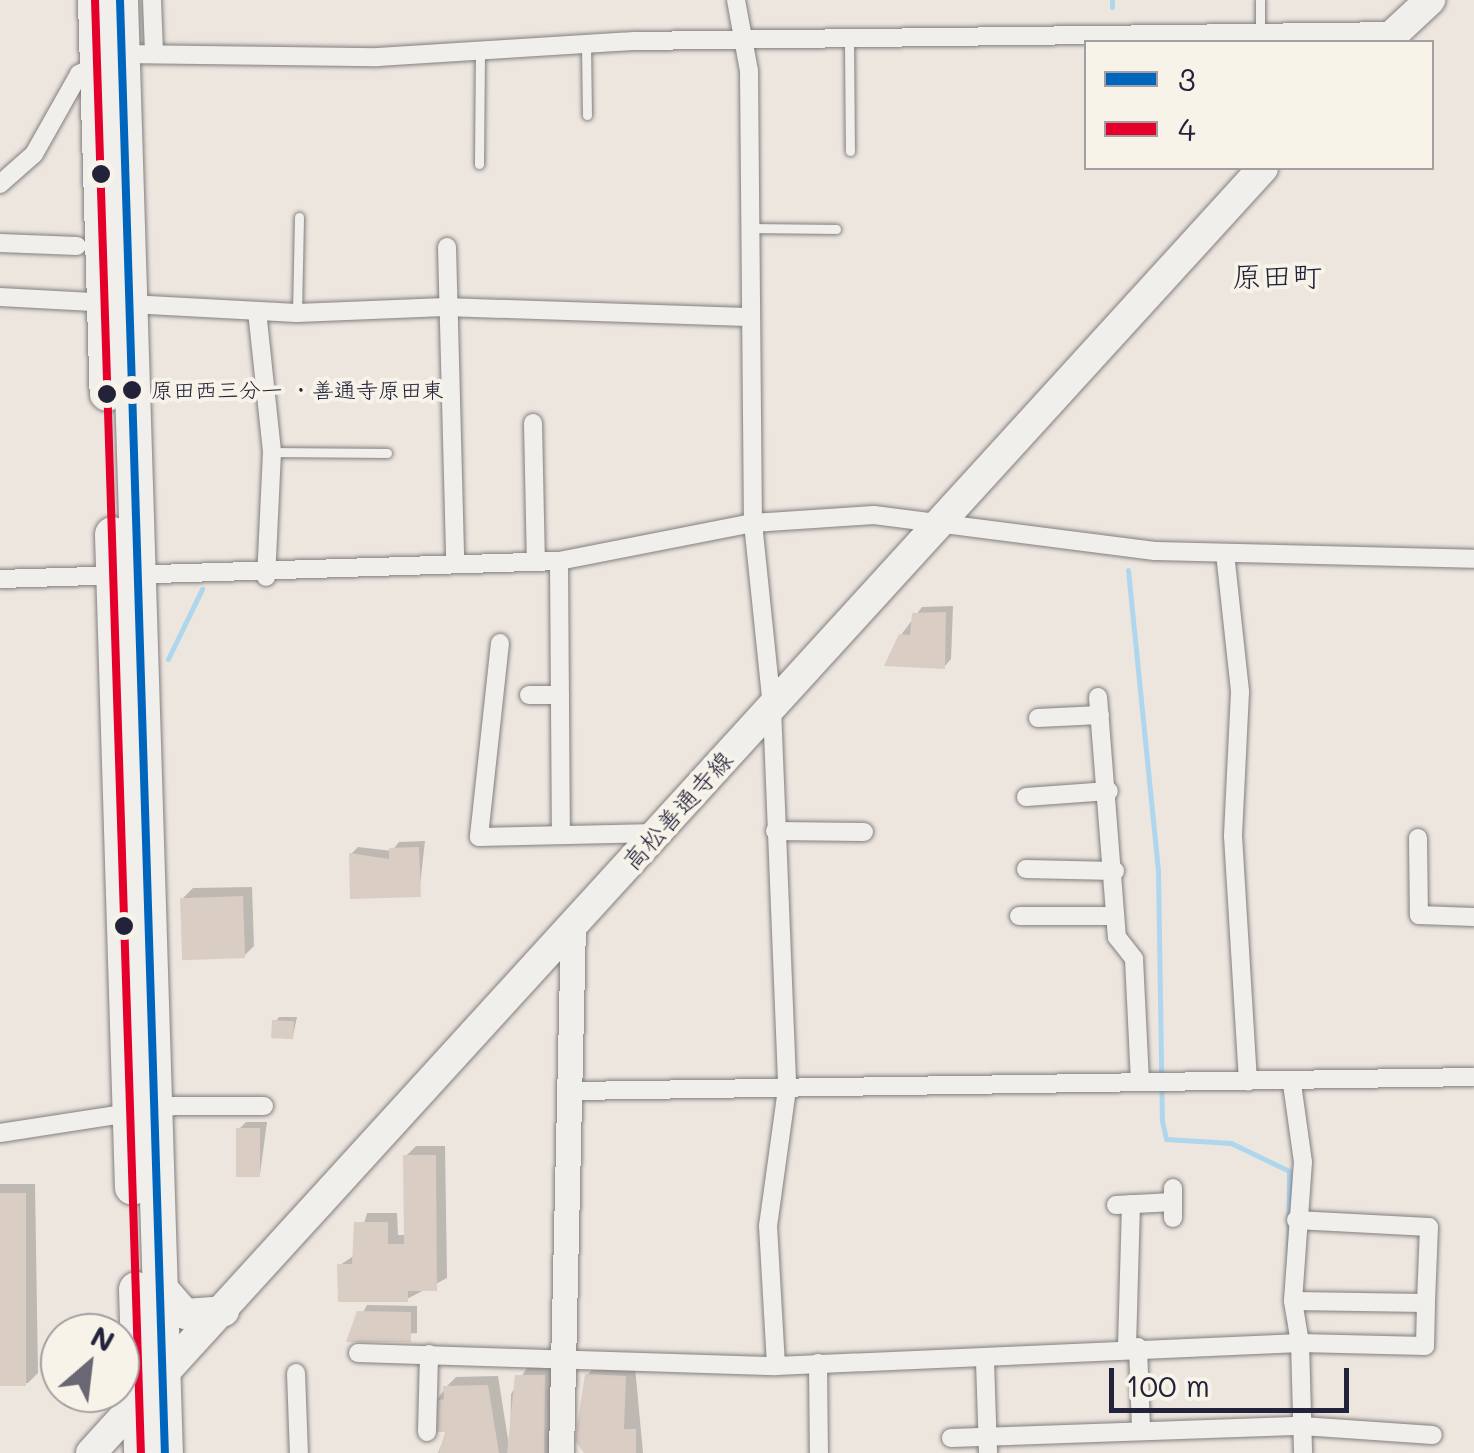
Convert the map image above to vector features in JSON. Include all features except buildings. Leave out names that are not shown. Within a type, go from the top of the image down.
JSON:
[{"type":"highway","points":[[95,0],[125,56]]},
{"type":"highway","points":[[120,0],[125,56],[117,304],[142,1112],[152,1392],[165,1453]]},
{"type":"highway","points":[[141,1453],[152,1392],[160,1285],[142,1112]]},
{"type":"main road","points":[[1390,37],[1430,0]]},
{"type":"main road","name":"高松善通寺線","points":[[91,1453],[152,1392],[1261,170]]},
{"type":"main road","points":[[160,1285],[185,1314],[224,1311]]},
{"type":"street","points":[[125,56],[152,0]]},
{"type":"street","points":[[736,0],[738,41],[748,71],[752,228],[747,317],[753,524],[772,708],[787,1089],[768,1226],[776,1366]]},
{"type":"street","points":[[0,184],[34,154],[71,84],[125,56],[480,51],[586,43],[1390,37]]},
{"type":"street","points":[[0,243],[77,246]]},
{"type":"street","points":[[446,247],[455,563]]},
{"type":"street","points":[[0,297],[296,313],[445,307],[747,317]]},
{"type":"street","points":[[257,311],[272,452],[266,576]]},
{"type":"street","points":[[534,422],[536,561]]},
{"type":"street","points":[[0,580],[266,576],[455,563],[559,561],[753,524],[874,515],[937,525],[1224,553],[1474,558]]},
{"type":"street","points":[[1224,553],[1240,692],[1232,836],[1248,1082]]},
{"type":"street","points":[[559,561],[561,835]]},
{"type":"street","points":[[500,643],[480,837],[657,833]]},
{"type":"street","points":[[529,694],[560,695]]},
{"type":"street","points":[[1038,718],[1099,706],[1110,791],[1116,916],[1134,958],[1140,1081]]},
{"type":"street","points":[[1026,798],[1110,791]]},
{"type":"street","points":[[774,831],[864,832]]},
{"type":"street","points":[[1418,838],[1418,915],[1474,917]]},
{"type":"street","points":[[1026,869],[1116,871]]},
{"type":"street","points":[[1019,916],[1116,916]]},
{"type":"street","points":[[561,1453],[574,1090],[574,926]]},
{"type":"street","points":[[574,1090],[1140,1081],[1292,1084],[1474,1077]]},
{"type":"street","points":[[1292,1084],[1303,1162],[1293,1300],[1300,1343],[1303,1453]]},
{"type":"street","points":[[0,1133],[142,1112],[264,1106]]},
{"type":"street","points":[[1141,1428],[1124,1204],[1173,1203]]},
{"type":"street","points":[[988,1453],[986,1351],[1300,1343],[1425,1346],[1429,1227],[1296,1220]]},
{"type":"street","points":[[1293,1300],[1426,1303]]},
{"type":"street","points":[[358,1353],[776,1366],[985,1360]]},
{"type":"street","points":[[427,1432],[429,1354]]},
{"type":"street","points":[[818,1363],[820,1453]]},
{"type":"street","points":[[296,1373],[299,1453]]},
{"type":"street","points":[[952,1438],[986,1431],[1302,1426],[1433,1436]]},
{"type":"lane","points":[[1260,0],[1260,36]]},
{"type":"lane","points":[[849,42],[850,151]]},
{"type":"lane","points":[[586,43],[587,115]]},
{"type":"lane","points":[[479,164],[480,51]]},
{"type":"lane","points":[[296,313],[299,217]]},
{"type":"lane","points":[[752,228],[836,229]]},
{"type":"lane","points":[[272,452],[387,453]]},
{"type":"waterway","points":[[1112,0],[1112,7]]},
{"type":"waterway","points":[[1128,570],[1158,870],[1162,1121],[1166,1139],[1231,1143],[1289,1171],[1288,1323]]},
{"type":"waterway","points":[[168,659],[202,589]]},
{"type":"transit line","name":"4","points":[[95,0],[141,1453]]},
{"type":"transit line","name":"3","points":[[120,0],[165,1453]]},
{"type":"place","name":"原田西三分一 ・善通寺原田東","points":[[132,390]]},
{"type":"district","name":"原田町","points":[[1277,275]]}]
